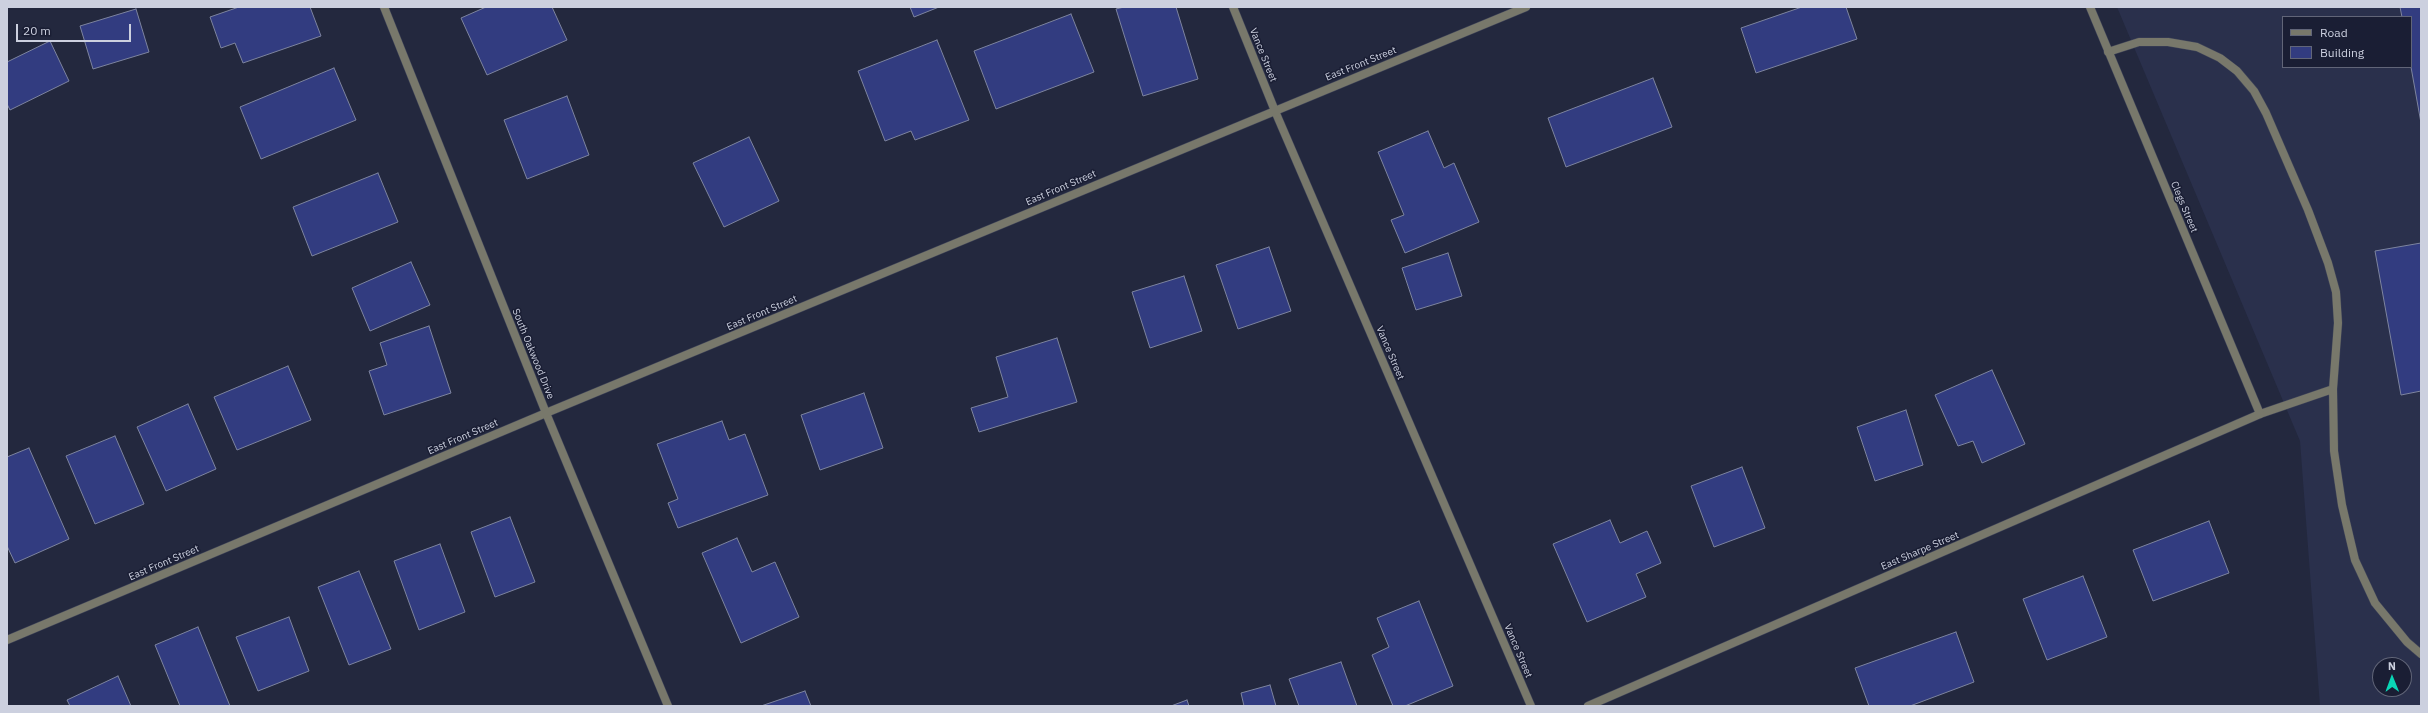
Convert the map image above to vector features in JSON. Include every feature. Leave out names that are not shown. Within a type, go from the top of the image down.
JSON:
[{"type":"street","name":"South Oakwood Drive","points":[[384,7],[546,413],[668,706]]},
{"type":"street","name":"Vance Street","points":[[1233,7],[1275,111],[1531,706]]},
{"type":"street","name":"East Front Street","points":[[7,640],[546,413],[1526,7]]},
{"type":"street","name":"Clegs Street","points":[[2090,7],[2260,414]]},
{"type":"street","points":[[2108,52],[2139,42],[2168,42],[2197,47],[2220,58],[2237,71],[2254,91],[2266,113],[2328,263],[2336,292],[2338,323],[2333,389],[2334,451],[2342,505],[2355,560],[2375,603],[2407,642],[2421,654]]},
{"type":"street","name":"East Sharpe Street","points":[[1588,706],[2260,414],[2333,389]]},
{"type":"shaded area","points":[[2117,7],[2421,7],[2421,706],[2320,706],[2300,441]]},
{"type":"building","points":[[239,7],[310,7],[321,36],[243,63],[235,43],[221,48],[210,17]]},
{"type":"building","points":[[486,7],[552,7],[567,40],[487,75],[461,18]]},
{"type":"building","points":[[910,7],[939,7],[914,17]]},
{"type":"building","points":[[1124,7],[1176,7],[1198,79],[1143,96],[1116,9]]},
{"type":"building","points":[[1802,7],[1846,7],[1857,39],[1756,73],[1741,28]]},
{"type":"building","points":[[2400,7],[2421,7],[2421,123],[2411,68],[2412,16],[2402,16]]},
{"type":"building","points":[[136,9],[149,52],[93,69],[80,26]]},
{"type":"building","points":[[1071,14],[1094,72],[996,109],[974,51]]},
{"type":"building","points":[[937,40],[969,120],[915,140],[911,131],[885,141],[858,71]]},
{"type":"building","points":[[50,41],[69,81],[10,110],[7,104],[7,62]]},
{"type":"building","points":[[334,68],[356,120],[261,159],[240,107]]},
{"type":"building","points":[[1653,78],[1672,127],[1566,167],[1548,118]]},
{"type":"building","points":[[567,96],[589,155],[527,179],[504,120]]},
{"type":"building","points":[[1428,131],[1444,168],[1454,163],[1479,222],[1405,253],[1391,220],[1404,215],[1378,152]]},
{"type":"building","points":[[749,137],[779,201],[724,227],[693,163]]},
{"type":"building","points":[[378,173],[398,222],[312,256],[293,207]]},
{"type":"building","points":[[2421,243],[2421,391],[2401,395],[2375,251]]},
{"type":"building","points":[[1269,247],[1291,311],[1238,329],[1216,265]]},
{"type":"building","points":[[1448,253],[1462,296],[1416,310],[1402,268]]},
{"type":"building","points":[[411,262],[430,305],[370,331],[352,288]]},
{"type":"building","points":[[1184,276],[1202,331],[1150,348],[1132,292]]},
{"type":"building","points":[[429,326],[451,393],[384,415],[369,371],[387,365],[380,343]]},
{"type":"building","points":[[1057,338],[1077,402],[979,432],[971,408],[1008,397],[996,357]]},
{"type":"building","points":[[288,366],[311,420],[237,450],[214,397]]},
{"type":"building","points":[[1992,370],[2025,444],[1982,463],[1973,441],[1958,446],[1935,395]]},
{"type":"building","points":[[864,393],[883,448],[820,470],[801,415]]},
{"type":"building","points":[[188,404],[216,469],[166,491],[137,427]]},
{"type":"building","points":[[1906,410],[1923,465],[1875,481],[1857,427]]},
{"type":"building","points":[[722,421],[729,440],[745,434],[768,495],[678,528],[668,503],[678,499],[657,444]]},
{"type":"building","points":[[115,436],[144,504],[95,524],[66,456]]},
{"type":"building","points":[[29,448],[69,539],[15,563],[7,546],[7,457]]},
{"type":"building","points":[[1742,467],[1765,528],[1714,547],[1691,486]]},
{"type":"building","points":[[510,517],[535,582],[495,597],[471,532]]},
{"type":"building","points":[[1610,520],[1620,543],[1647,531],[1661,563],[1636,574],[1646,597],[1587,622],[1553,544]]},
{"type":"building","points":[[2209,521],[2229,573],[2153,601],[2133,550]]},
{"type":"building","points":[[737,538],[752,572],[775,562],[799,617],[741,643],[702,553]]},
{"type":"building","points":[[440,544],[465,612],[419,630],[394,561]]},
{"type":"building","points":[[359,571],[391,649],[349,665],[318,587]]},
{"type":"building","points":[[2083,576],[2107,637],[2047,660],[2023,599]]},
{"type":"building","points":[[1419,601],[1453,686],[1405,706],[1393,706],[1372,655],[1389,647],[1377,618]]},
{"type":"building","points":[[289,617],[309,671],[258,691],[236,637]]},
{"type":"building","points":[[198,627],[230,706],[180,706],[155,645]]},
{"type":"building","points":[[1956,632],[1974,682],[1910,706],[1869,706],[1855,668]]},
{"type":"building","points":[[1341,662],[1357,706],[1299,706],[1289,679]]},
{"type":"building","points":[[118,676],[131,706],[70,706],[67,700]]},
{"type":"building","points":[[1270,685],[1276,706],[1244,706],[1241,693]]},
{"type":"building","points":[[805,691],[811,706],[761,706]]},
{"type":"building","points":[[1187,700],[1189,706],[1171,706]]}]
